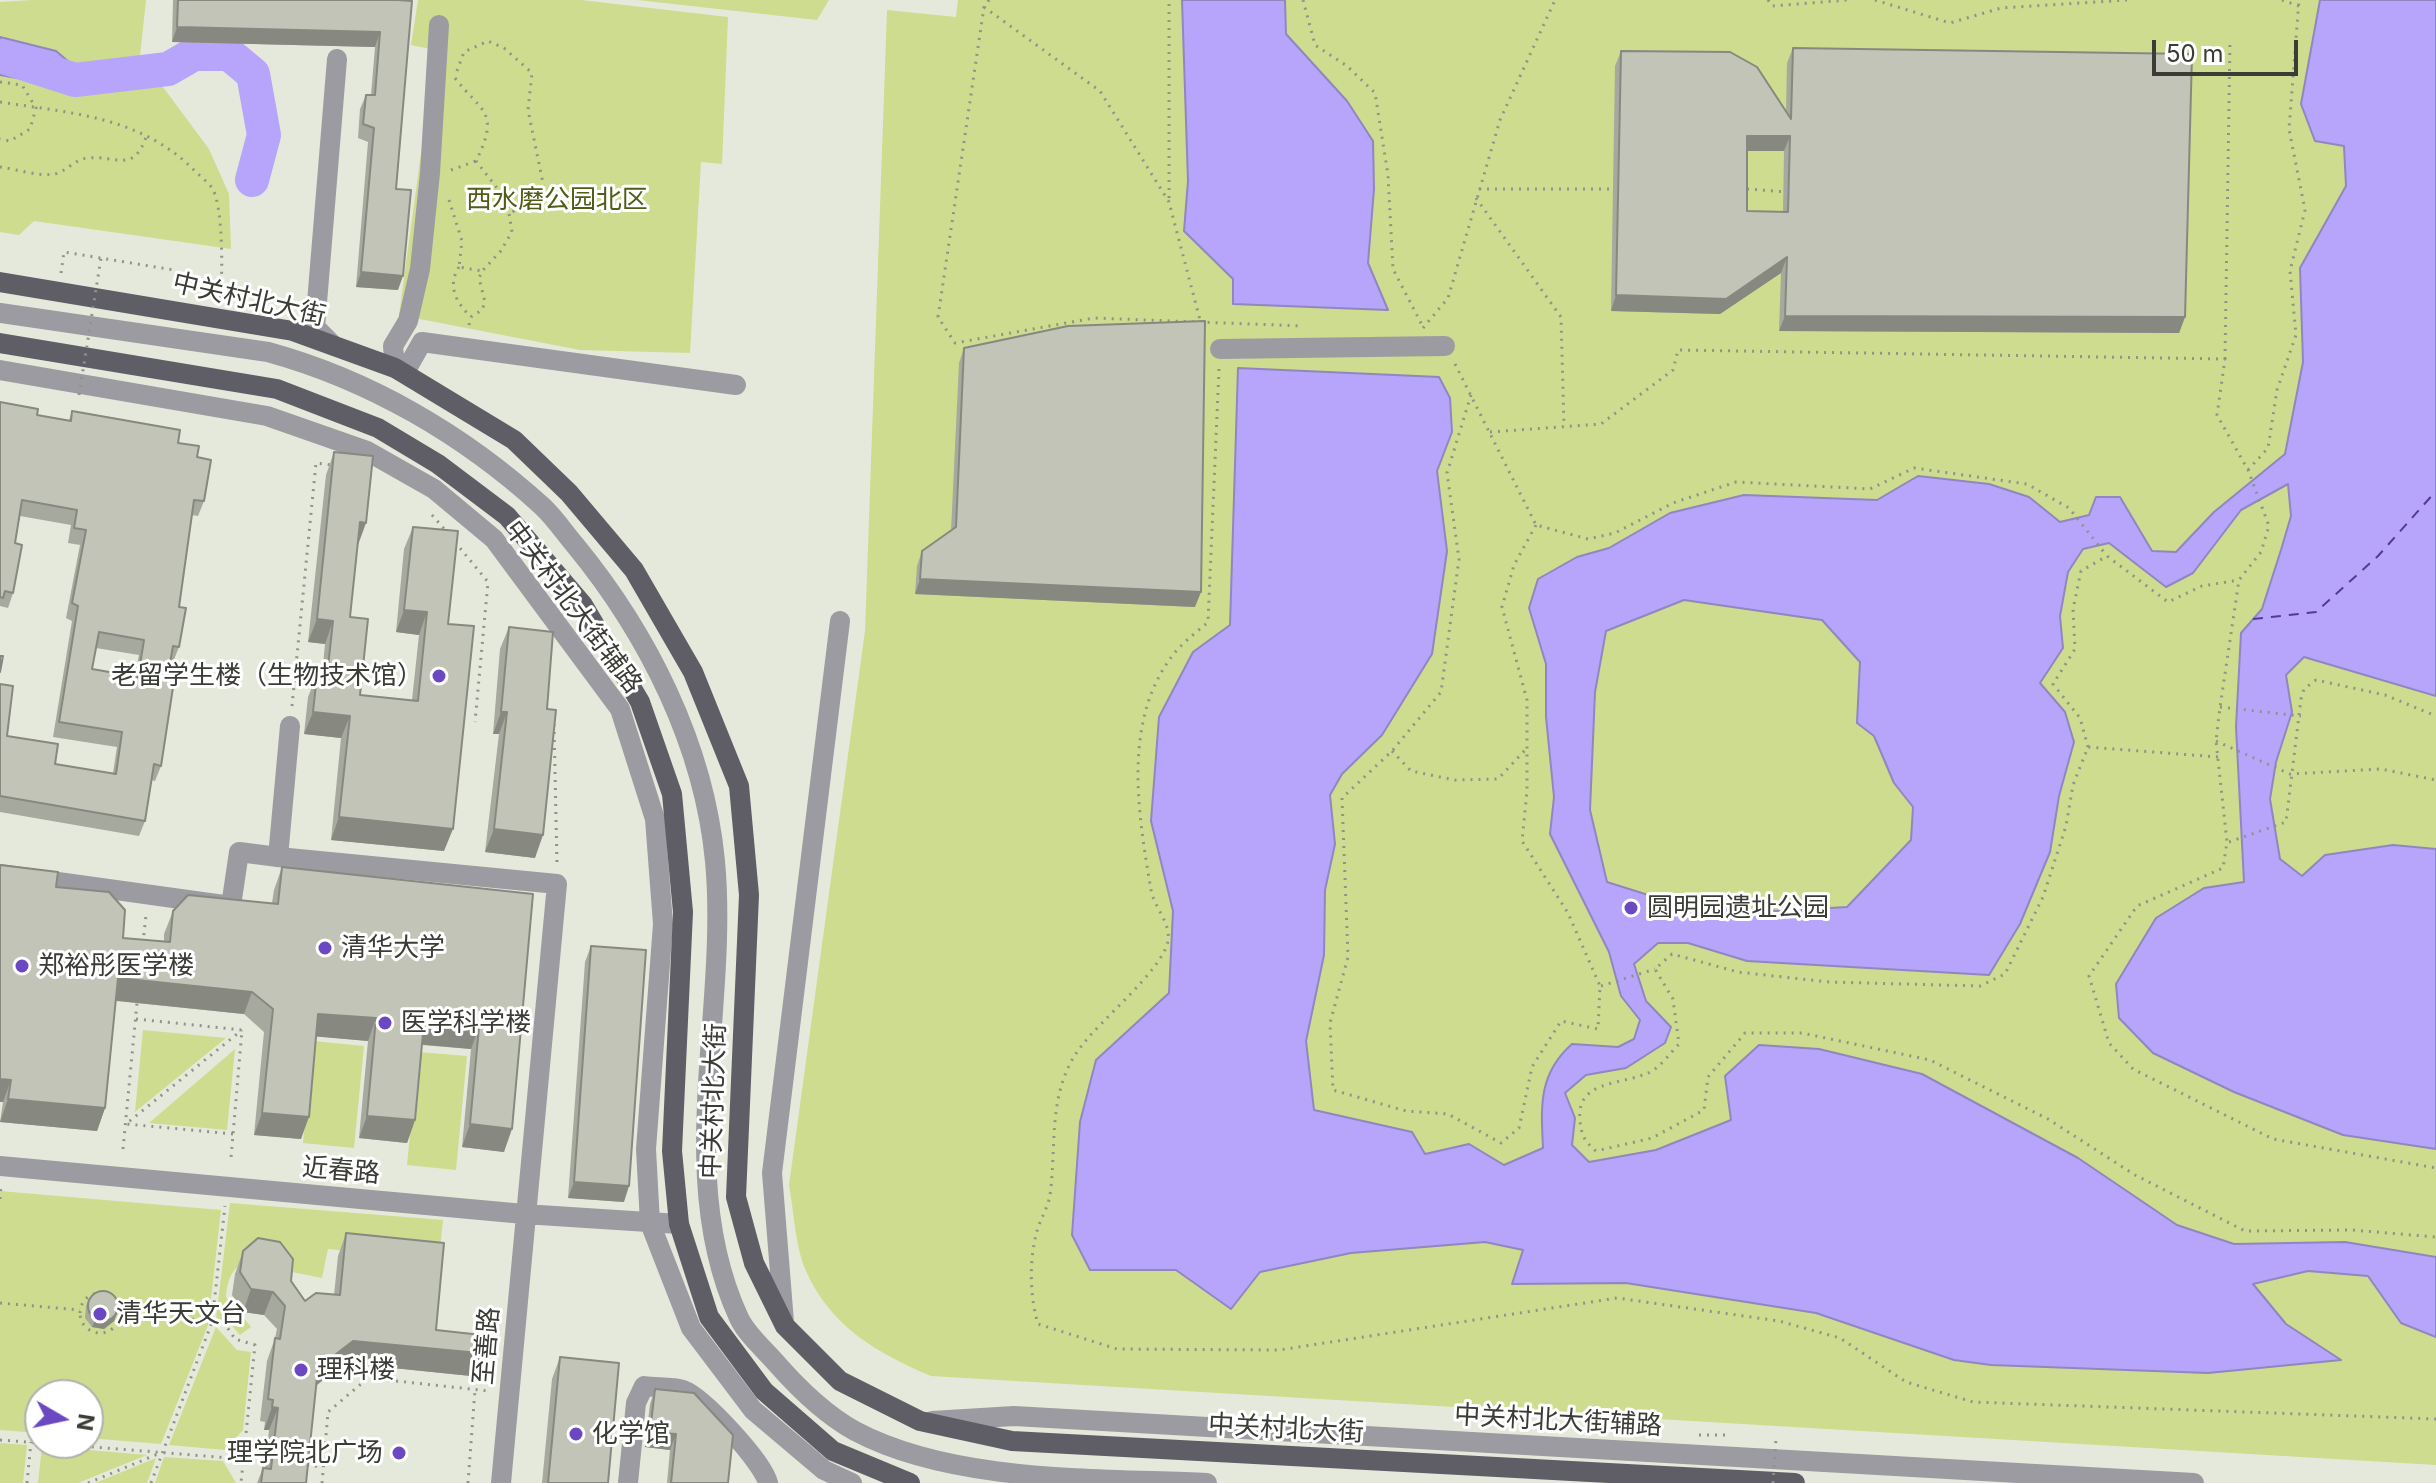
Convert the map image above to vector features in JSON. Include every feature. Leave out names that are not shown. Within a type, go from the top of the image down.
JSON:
[{"type":"main road","name":"中关村北大街","points":[[0,282],[293,331],[400,370],[514,440],[569,493],[634,570],[693,672],[739,786],[749,895],[736,1197],[754,1263],[785,1326],[840,1381],[920,1421],[1012,1441],[1795,1483]]},
{"type":"main road","name":"中关村北大街","points":[[0,343],[277,389],[378,428],[438,464],[507,516],[583,605],[640,702],[672,794],[683,912],[672,1151],[679,1224],[709,1317],[764,1391],[833,1451],[910,1483]]},
{"type":"street","points":[[400,370],[393,346],[408,321],[420,269],[430,173],[439,25]]},
{"type":"street","points":[[334,346],[315,327],[337,59]]},
{"type":"street","name":"中关村北大街","points":[[0,313],[268,352],[303,362],[392,400],[466,445],[544,508],[610,588],[665,686],[702,780],[715,862],[707,1144],[711,1235],[741,1322],[797,1387],[855,1431],[923,1460],[1009,1474],[1207,1483]]},
{"type":"street","points":[[400,370],[422,342],[736,385]]},
{"type":"street","points":[[1220,349],[1445,346]]},
{"type":"street","name":"中关村北大街辅路","points":[[0,370],[267,416],[367,451],[434,489],[482,529],[538,597],[620,709],[655,819],[663,924],[646,1149],[650,1223],[691,1328],[753,1410],[824,1470],[852,1483]]},
{"type":"street","points":[[785,1326],[772,1173],[840,621]]},
{"type":"street","points":[[278,857],[290,726]]},
{"type":"street","points":[[0,874],[231,906],[239,852],[557,884]]},
{"type":"street","name":"至善路","points":[[501,1483],[557,884]]},
{"type":"street","name":"近春路","points":[[0,1166],[524,1214],[679,1224]]},
{"type":"street","points":[[628,1483],[636,1403],[644,1386],[683,1390],[701,1401],[757,1463],[768,1483]]},
{"type":"street","name":"中关村北大街辅路","points":[[920,1421],[1014,1416],[2194,1483]]},
{"type":"path","points":[[989,0],[984,7],[938,317],[955,343],[1094,318],[1200,320],[1217,325],[1220,349],[1208,622],[1176,651],[1151,694],[1139,750],[1138,809],[1153,900],[1164,919],[1168,940],[1156,965],[1078,1050],[1062,1083],[1053,1123],[1050,1196],[1035,1237],[1031,1301],[1038,1324],[1117,1349],[1279,1350],[1617,1298],[1779,1321],[1840,1338],[1906,1382],[1973,1402],[2436,1419]]},
{"type":"path","points":[[1169,0],[1169,202],[1200,320]]},
{"type":"path","points":[[1303,0],[1315,45],[1347,66],[1375,93],[1388,175],[1393,269],[1423,328],[1445,346],[1536,525],[1588,539],[1615,533],[1673,503],[1736,482],[1870,489],[1914,468],[2027,484],[2069,508],[2107,556],[2168,602],[2202,586],[2239,580]]},
{"type":"path","points":[[1423,328],[1448,298],[1500,120],[1555,0]]},
{"type":"path","points":[[1768,0],[1772,6],[1848,0]]},
{"type":"path","points":[[1875,0],[1950,23],[2001,8],[2127,0]]},
{"type":"path","points":[[2282,0],[2299,6]]},
{"type":"path","points":[[2248,470],[2268,448],[2277,390],[2296,335],[2290,271],[2305,210],[2289,129],[2299,0]]},
{"type":"path","points":[[984,7],[1100,91],[1169,202]]},
{"type":"path","points":[[2230,39],[2225,359],[2217,415],[2248,470],[2269,526],[2261,552],[2239,580],[2220,707],[2216,741],[2227,842],[2223,868],[2137,906],[2089,976],[2109,1043],[2133,1069],[2273,1139],[2436,1168]]},
{"type":"path","points":[[476,161],[487,121],[482,105],[455,79],[464,52],[488,41],[504,48],[532,73],[528,110],[544,188],[510,214]]},
{"type":"path","points":[[0,82],[22,85],[36,108],[30,129],[10,141],[0,139]]},
{"type":"path","points":[[0,102],[108,119],[147,134],[176,153],[214,190],[222,254],[217,317]]},
{"type":"path","points":[[0,167],[58,174],[85,158],[117,162],[131,160],[143,147],[147,134]]},
{"type":"path","points":[[447,178],[452,168],[476,161]]},
{"type":"path","points":[[459,347],[471,317],[482,310],[485,302],[479,278],[482,271],[500,252],[512,232],[507,201],[476,161]]},
{"type":"path","points":[[1479,189],[1627,189]]},
{"type":"path","points":[[1741,189],[1799,192]]},
{"type":"path","points":[[447,192],[460,224],[459,267],[453,277],[454,293],[471,317]]},
{"type":"path","points":[[1476,198],[1561,317],[1564,427]]},
{"type":"path","points":[[64,252],[174,270]]},
{"type":"path","points":[[79,395],[101,258]]},
{"type":"path","points":[[459,267],[482,271]]},
{"type":"path","points":[[1490,432],[1601,424],[1673,370],[1678,350],[2225,359]]},
{"type":"path","points":[[1471,395],[1447,473],[1459,559],[1441,692],[1392,751],[1342,798],[1348,957],[1330,1023],[1333,1090],[1406,1111],[1448,1114],[1501,1143],[1519,1128],[1532,1067],[1561,1021],[1598,1029],[1600,986],[1568,913],[1522,841],[1527,700],[1502,607],[1514,565],[1536,525]]},
{"type":"path","points":[[290,726],[316,463],[341,466]]},
{"type":"path","points":[[425,507],[488,582],[475,722]]},
{"type":"path","points":[[1600,986],[1655,969],[1672,954],[1738,972],[1829,982],[1980,986],[2005,974],[2043,897],[2066,826],[2073,785],[2088,747],[2080,718],[2053,684],[2075,649],[2073,609],[2081,571],[2107,556]]},
{"type":"path","points":[[2227,842],[2286,822],[2290,774],[2304,689],[2316,680],[2385,695],[2436,716]]},
{"type":"path","points":[[2220,707],[2301,716]]},
{"type":"path","points":[[554,719],[557,884]]},
{"type":"path","points":[[2216,741],[2290,774],[2381,769],[2436,780]]},
{"type":"path","points":[[2088,747],[2218,757]]},
{"type":"path","points":[[1392,751],[1411,771],[1455,780],[1498,779],[1527,748]]},
{"type":"path","points":[[143,946],[148,894]]},
{"type":"path","points":[[1655,969],[1673,999],[1679,1044],[1651,1072],[1600,1086],[1586,1094],[1579,1108],[1580,1127],[1584,1140],[1596,1151],[1652,1138],[1704,1110],[1708,1077],[1745,1033],[1802,1033],[1930,1060],[2048,1119],[2135,1175],[2245,1231],[2352,1230],[2436,1237]]},
{"type":"path","points":[[123,1149],[137,1003]]},
{"type":"path","points":[[136,1019],[242,1030]]},
{"type":"path","points":[[126,1124],[242,1030]]},
{"type":"path","points":[[231,1158],[242,1030]]},
{"type":"path","points":[[126,1124],[233,1134]]},
{"type":"path","points":[[151,1483],[212,1322],[227,1187]]},
{"type":"path","points":[[103,1292],[117,1300],[120,1315],[112,1329],[97,1333],[84,1325],[80,1310],[88,1296],[103,1292]]},
{"type":"path","points":[[0,1303],[80,1310]]},
{"type":"path","points":[[120,1315],[223,1321],[235,1339],[255,1345],[241,1483]]},
{"type":"path","points":[[322,1483],[328,1412],[368,1378],[509,1393]]},
{"type":"path","points":[[468,1483],[475,1390]]},
{"type":"path","points":[[1773,1483],[1776,1439]]},
{"type":"path","points":[[0,1440],[24,1442]]},
{"type":"path","points":[[104,1448],[267,1461]]},
{"type":"path","points":[[88,1483],[162,1452]]},
{"type":"path","points":[[27,1483],[29,1459]]},
{"type":"path","points":[[302,1465],[323,1467]]},
{"type":"green space","points":[[146,0],[140,56],[209,149],[229,194],[231,249],[34,221],[19,235],[0,232],[0,2]]},
{"type":"green space","name":"西水磨公园北区","points":[[418,0],[581,0],[728,17],[722,164],[701,162],[690,353],[580,350],[399,315],[435,50],[411,45]]},
{"type":"green space","points":[[637,0],[829,0],[817,20]]},
{"type":"green space","name":"圆明园遗址公园","points":[[958,0],[2436,0],[2436,1465],[931,1376],[892,1358],[842,1323],[816,1291],[802,1261],[789,1185],[865,631],[887,10],[956,17]]},
{"type":"green space","points":[[143,1030],[226,1038],[135,1112]]},
{"type":"green space","points":[[313,1041],[364,1046],[354,1148],[303,1143]]},
{"type":"green space","points":[[235,1049],[227,1130],[149,1123]]},
{"type":"green space","points":[[418,1052],[467,1056],[456,1170],[407,1165]]},
{"type":"green space","points":[[0,1191],[221,1210],[208,1325],[161,1444],[104,1439],[104,1379],[24,1379],[24,1432],[0,1430]]},
{"type":"green space","points":[[230,1203],[443,1220],[439,1259],[328,1249],[322,1278],[282,1270],[256,1254],[234,1271],[227,1289],[226,1297],[251,1327],[240,1335],[227,1320],[216,1319]]},
{"type":"green space","points":[[216,1327],[237,1350],[251,1352],[243,1430],[225,1450],[169,1445]]},
{"type":"green space","points":[[0,1443],[24,1445],[23,1483],[0,1483]]},
{"type":"green space","points":[[104,1451],[147,1455],[78,1483],[38,1483],[41,1459],[104,1459]]},
{"type":"green space","points":[[164,1457],[223,1461],[236,1483],[155,1483]]},
{"type":"green space","points":[[156,1458],[147,1483],[95,1483]]},
{"type":"shaded area","points":[[1182,0],[1285,0],[1286,34],[1347,101],[1373,141],[1374,189],[1368,263],[1388,310],[1233,304],[1233,279],[1184,231],[1188,181]]},
{"type":"shaded area","points":[[2320,0],[2436,0],[2436,696],[2304,657],[2286,675],[2292,712],[2276,762],[2270,799],[2280,859],[2302,876],[2325,855],[2393,845],[2436,849],[2436,1149],[2343,1135],[2234,1092],[2153,1053],[2119,1018],[2116,984],[2156,918],[2204,888],[2244,882],[2236,727],[2241,633],[2262,609],[2281,550],[2291,516],[2288,484],[2241,510],[2193,573],[2166,587],[2109,543],[2083,549],[2068,572],[2060,616],[2063,648],[2040,683],[2065,712],[2074,742],[2059,796],[2050,852],[2020,924],[1989,975],[1747,961],[1688,943],[1658,943],[1634,964],[1646,1001],[1671,1027],[1665,1043],[1626,1068],[1586,1075],[1565,1093],[1575,1118],[1572,1145],[1589,1162],[1656,1150],[1731,1120],[1725,1076],[1759,1045],[1819,1049],[1922,1074],[2078,1158],[2177,1225],[2234,1244],[2345,1242],[2436,1257],[2436,1337],[2401,1323],[2368,1276],[2308,1271],[2253,1284],[2286,1324],[2341,1360],[2208,1373],[1991,1365],[1954,1360],[1816,1313],[1626,1283],[1512,1284],[1523,1250],[1485,1242],[1351,1253],[1260,1272],[1231,1309],[1176,1270],[1090,1270],[1072,1235],[1080,1122],[1096,1060],[1169,993],[1173,911],[1151,821],[1159,717],[1193,652],[1230,625],[1238,368],[1439,377],[1450,398],[1452,432],[1437,471],[1447,551],[1432,654],[1382,735],[1342,774],[1330,795],[1335,844],[1325,890],[1324,955],[1306,1041],[1314,1110],[1412,1132],[1425,1154],[1469,1144],[1504,1165],[1543,1148],[1544,1092],[1547,1079],[1561,1055],[1572,1044],[1618,1047],[1634,1039],[1640,1020],[1621,996],[1609,952],[1550,834],[1554,797],[1546,717],[1546,664],[1529,608],[1538,579],[1577,557],[1609,548],[1670,513],[1744,495],[1877,500],[1918,476],[1989,484],[2029,497],[2060,522],[2089,515],[2096,497],[2120,497],[2152,551],[2176,552],[2214,512],[2285,454],[2303,362],[2300,268],[2346,186],[2344,146],[2315,141],[2301,104]],"holes":[[[1684,600],[1822,620],[1860,662],[1857,723],[1874,736],[1894,783],[1913,807],[1911,840],[1847,907],[1780,911],[1683,906],[1607,882],[1590,810],[1595,692],[1606,631]]]},
{"type":"shaded area","points":[[0,37],[56,51],[75,67],[120,70],[124,80],[87,82],[73,88],[0,75]]},
{"type":"building","points":[[178,0],[412,1],[396,189],[411,190],[403,276],[361,272],[374,128],[363,124],[366,95],[375,95],[380,32],[177,27]]},
{"type":"building","points":[[1793,48],[2192,54],[2185,317],[1785,316],[1787,257],[1726,299],[1616,295],[1621,51],[1730,52],[1757,67],[1791,119]],"holes":[[[1747,136],[1790,136],[1788,212],[1747,211]]]},
{"type":"building","points":[[1205,321],[1201,592],[920,579],[922,551],[956,527],[964,348],[1068,326]]},
{"type":"building","points":[[0,402],[38,409],[37,415],[71,421],[72,411],[180,430],[178,443],[199,446],[197,457],[211,460],[204,501],[194,500],[179,607],[186,608],[179,647],[173,646],[167,680],[174,681],[161,766],[154,764],[145,821],[0,796],[0,684],[13,686],[7,736],[58,744],[55,764],[116,774],[122,732],[59,722],[78,606],[72,603],[86,530],[74,528],[77,510],[22,500],[15,543],[22,545],[13,593],[5,591],[3,598],[0,597]],"holes":[[[99,632],[144,640],[138,677],[92,669]]]},
{"type":"building","points":[[334,452],[373,456],[366,523],[360,522],[350,617],[368,619],[360,695],[418,701],[427,612],[404,610],[413,527],[458,531],[448,624],[474,626],[453,829],[339,817],[350,716],[313,712],[317,675],[327,676],[333,621],[317,619]]},
{"type":"building","points":[[509,627],[553,632],[547,709],[556,710],[543,835],[494,829],[507,712],[501,712]]},
{"type":"building","name":"医学科学楼","points":[[0,865],[58,872],[56,887],[109,892],[125,910],[123,938],[170,942],[173,911],[188,895],[278,904],[282,867],[533,894],[512,1129],[470,1124],[479,1027],[424,1022],[415,1120],[367,1116],[376,1018],[318,1014],[309,1117],[262,1113],[273,1009],[252,992],[118,978],[105,1108],[8,1099],[11,1080],[0,1079]]},
{"type":"building","points":[[591,946],[646,950],[629,1186],[574,1182]]},
{"type":"building","name":"理科楼","points":[[346,1233],[444,1243],[436,1330],[491,1336],[489,1354],[353,1341],[318,1368],[306,1483],[261,1483],[263,1468],[271,1469],[278,1408],[272,1407],[273,1400],[268,1399],[275,1338],[280,1339],[285,1306],[273,1292],[251,1289],[240,1272],[243,1251],[258,1238],[280,1242],[293,1259],[291,1281],[305,1301],[316,1293],[340,1295]]},
{"type":"building","name":"清华天文台","points":[[103,1291],[114,1295],[118,1306],[114,1317],[103,1321],[92,1317],[88,1306],[92,1295]]},
{"type":"building","name":"化学馆","points":[[560,1357],[619,1363],[608,1483],[548,1483]]},
{"type":"building","points":[[655,1389],[694,1393],[733,1435],[728,1483],[671,1483],[676,1434],[650,1432]]},
{"type":"waterway","points":[[0,56],[75,80],[168,69],[194,54],[229,54],[253,74],[264,135],[252,180]]},
{"type":"ferry route","points":[[2253,619],[2316,612],[2378,556],[2436,491]]},
{"type":"place","name":"老留学生楼（生物技术馆）","points":[[439,676]]},
{"type":"place","name":"圆明园遗址公园","points":[[1631,908]]},
{"type":"place","name":"清华大学","points":[[325,948]]},
{"type":"place","name":"郑裕彤医学楼","points":[[22,966]]},
{"type":"place","name":"医学科学楼","points":[[385,1023]]},
{"type":"place","name":"清华天文台","points":[[100,1314]]},
{"type":"place","name":"理科楼","points":[[301,1370]]},
{"type":"place","name":"化学馆","points":[[576,1434]]},
{"type":"place","name":"理学院北广场","points":[[399,1453]]}]
